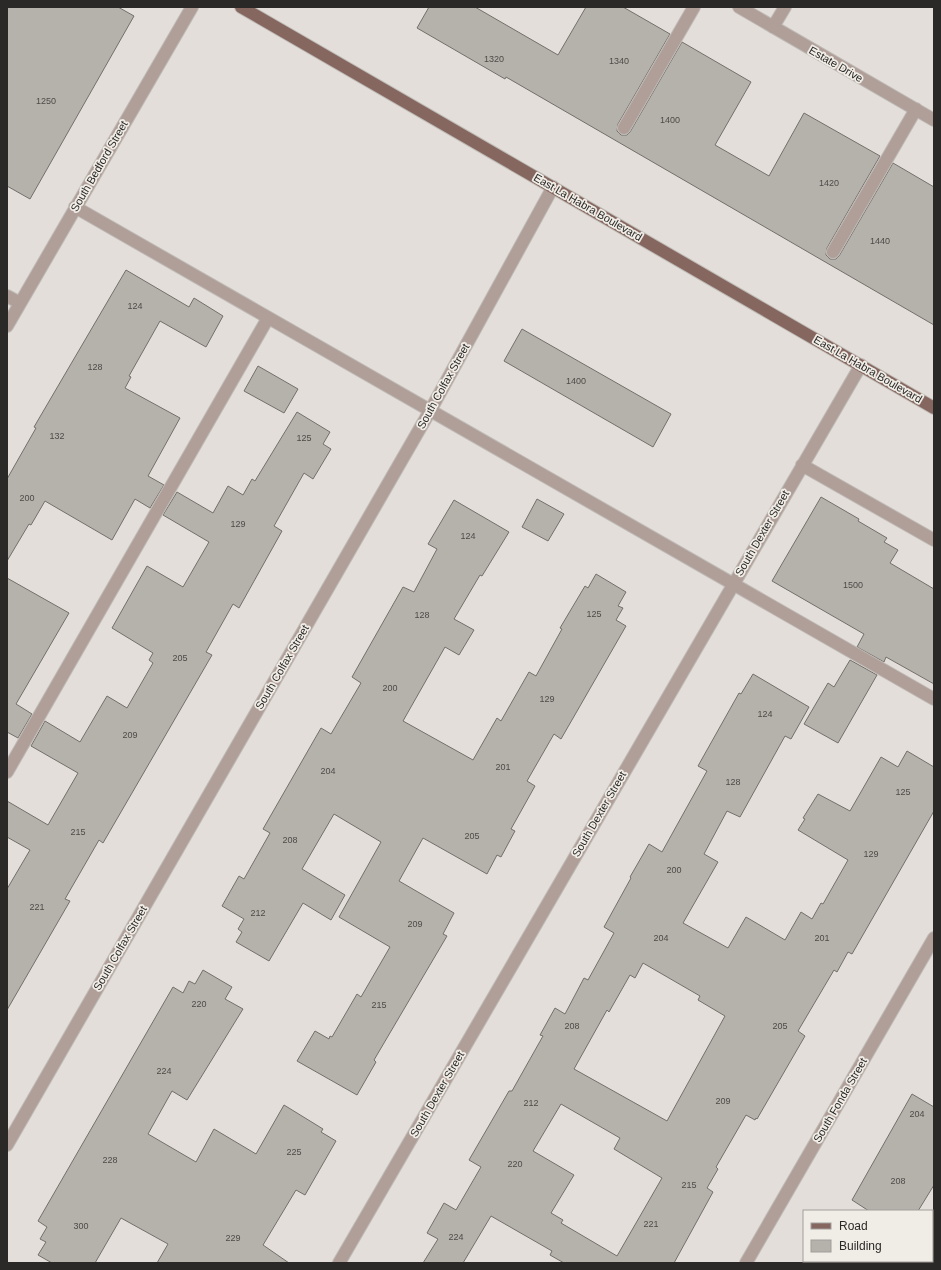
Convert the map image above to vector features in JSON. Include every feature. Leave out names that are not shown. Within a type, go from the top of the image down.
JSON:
[{"type":"main road","name":"East La Habra Boulevard","points":[[241,7],[934,408]]},
{"type":"street","name":"South Bedford Street","points":[[7,326],[192,7]]},
{"type":"street","points":[[624,128],[694,7]]},
{"type":"street","name":"Estate Drive","points":[[739,7],[934,120]]},
{"type":"street","points":[[773,27],[785,7]]},
{"type":"street","points":[[833,252],[916,109]]},
{"type":"street","name":"South Colfax Street","points":[[7,1145],[430,411],[553,187]]},
{"type":"street","points":[[75,207],[934,699]]},
{"type":"street","points":[[7,296],[20,303]]},
{"type":"street","points":[[7,772],[268,318]]},
{"type":"street","name":"South Dexter Street","points":[[339,1263],[732,584],[861,365]]},
{"type":"street","points":[[802,465],[934,540]]},
{"type":"street","name":"South Fonda Street","points":[[746,1263],[934,938]]},
{"type":"building","points":[[7,7],[118,7],[134,16],[30,199],[7,186]]},
{"type":"building","points":[[429,7],[475,7],[558,55],[586,7],[623,7],[670,34],[618,124],[617,131],[621,135],[627,135],[630,132],[682,42],[751,82],[715,145],[769,176],[804,113],[880,156],[827,248],[826,255],[830,259],[836,259],[839,256],[893,163],[934,187],[934,325],[506,77],[505,79],[417,28]]},
{"type":"building","points":[[126,270],[189,307],[194,298],[223,316],[206,347],[160,321],[129,376],[131,377],[125,388],[180,418],[148,476],[164,485],[150,508],[135,499],[112,540],[45,501],[31,525],[29,524],[7,561],[7,479],[36,428],[34,427]]},
{"type":"building","points":[[522,329],[671,414],[653,447],[504,361]]},
{"type":"building","points":[[258,366],[298,389],[284,413],[244,391]]},
{"type":"building","points":[[297,412],[330,432],[323,444],[331,449],[313,479],[304,473],[274,526],[282,531],[239,608],[233,604],[206,652],[212,655],[103,843],[99,840],[65,899],[70,901],[7,1010],[7,889],[30,850],[7,837],[7,801],[48,825],[78,773],[31,746],[45,721],[80,742],[107,696],[127,708],[153,663],[149,660],[153,653],[112,628],[147,566],[183,587],[209,542],[163,515],[177,492],[213,513],[228,486],[243,495],[252,479],[255,481]]},
{"type":"building","points":[[821,497],[859,519],[858,521],[887,538],[884,542],[898,550],[890,563],[934,589],[934,684],[886,657],[884,662],[857,647],[864,634],[772,581]]},
{"type":"building","points":[[537,499],[564,514],[548,541],[522,527]]},
{"type":"building","points":[[454,500],[509,532],[482,576],[480,575],[454,619],[474,630],[459,655],[445,647],[403,721],[473,760],[497,718],[501,721],[529,672],[536,676],[562,629],[560,628],[585,586],[588,588],[596,574],[626,592],[618,606],[623,608],[616,620],[626,626],[561,739],[554,734],[527,781],[535,786],[511,829],[515,831],[501,857],[497,855],[487,874],[423,838],[399,881],[454,913],[443,934],[447,936],[374,1060],[376,1062],[357,1095],[297,1061],[315,1031],[329,1039],[330,1036],[332,1037],[357,994],[361,997],[390,947],[339,917],[381,842],[334,814],[302,869],[345,895],[331,920],[303,903],[269,961],[236,942],[242,932],[238,929],[244,919],[222,906],[239,876],[244,879],[270,833],[263,829],[321,728],[331,734],[361,683],[352,677],[403,587],[414,592],[437,549],[428,544]]},
{"type":"building","points":[[7,578],[69,613],[16,704],[32,714],[18,738],[7,732]]},
{"type":"building","points":[[850,660],[877,675],[838,743],[804,724],[828,683],[834,687]]},
{"type":"building","points":[[753,674],[809,707],[791,739],[785,736],[740,817],[727,811],[704,854],[718,862],[683,923],[728,948],[746,917],[785,940],[801,912],[812,919],[821,903],[823,904],[848,860],[798,830],[805,819],[803,818],[818,794],[850,811],[881,757],[898,767],[907,751],[934,767],[934,811],[852,954],[848,952],[837,972],[834,970],[798,1031],[805,1036],[757,1119],[756,1118],[755,1120],[746,1115],[716,1167],[718,1169],[707,1188],[713,1192],[674,1263],[564,1263],[550,1255],[552,1251],[491,1216],[463,1263],[423,1263],[438,1239],[427,1233],[444,1203],[456,1210],[481,1167],[469,1160],[509,1091],[512,1091],[543,1036],[540,1035],[555,1008],[565,1014],[584,978],[588,980],[614,933],[604,927],[631,878],[630,877],[649,844],[662,852],[707,771],[698,766],[739,693],[741,694]],"holes":[[[643,963],[700,996],[698,1000],[725,1016],[667,1121],[574,1069],[607,1010],[609,1012],[630,975],[635,978]],[[561,1104],[620,1138],[614,1149],[662,1178],[617,1256],[561,1223],[563,1220],[551,1213],[574,1175],[533,1151]]]},
{"type":"building","points":[[203,970],[232,987],[225,999],[243,1009],[187,1100],[172,1091],[148,1134],[196,1162],[214,1129],[256,1154],[284,1105],[323,1129],[321,1132],[336,1141],[305,1195],[296,1190],[263,1245],[289,1263],[157,1263],[168,1244],[121,1218],[95,1263],[52,1263],[38,1255],[46,1242],[40,1239],[47,1227],[38,1221],[173,987],[183,993],[189,981],[195,984]]},
{"type":"building","points":[[912,1094],[934,1107],[934,1185],[919,1210],[867,1210],[852,1200]]}]
